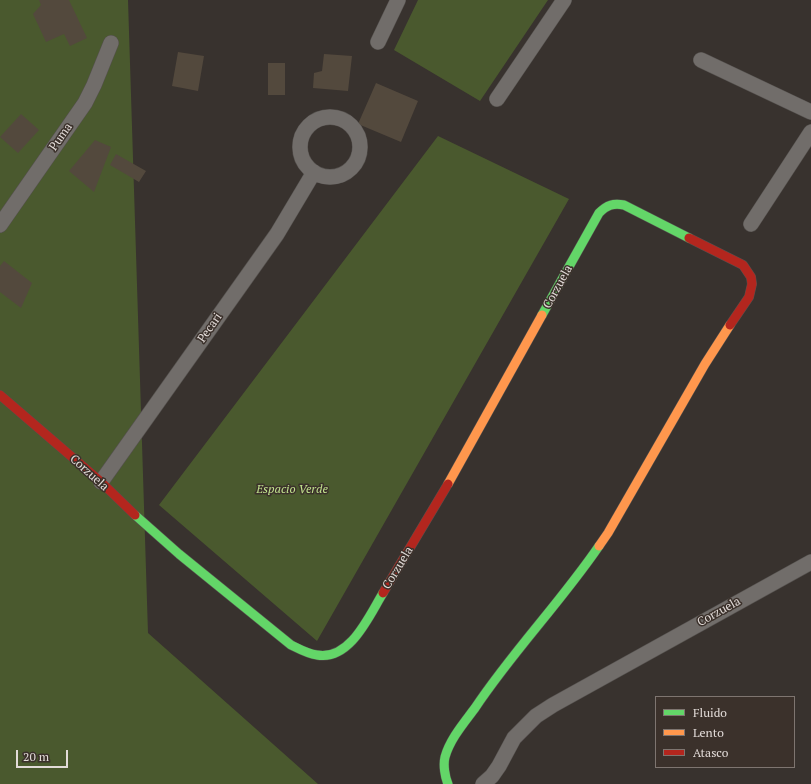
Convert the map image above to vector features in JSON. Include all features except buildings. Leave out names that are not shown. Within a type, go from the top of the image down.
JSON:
[{"type":"street","points":[[378,42],[398,0]]},
{"type":"street","points":[[497,99],[564,0]]},
{"type":"street","name":"Puma","points":[[0,225],[85,103],[94,86],[111,43]]},
{"type":"street","points":[[701,60],[811,112]]},
{"type":"street","points":[[752,224],[811,132]]},
{"type":"street","name":"Pecari","points":[[101,482],[277,234],[314,172]]},
{"type":"street","name":"Corzuela","points":[[0,395],[101,482],[122,504],[179,554],[291,645],[308,654],[320,656],[333,655],[346,648],[356,638],[454,472],[599,213],[606,206],[614,202],[624,205],[743,265],[749,272],[753,286],[749,297],[706,364],[608,533],[577,578],[492,682],[456,735],[445,758],[445,777],[448,784]]},
{"type":"street","name":"Corzuela","points":[[483,784],[492,776],[499,766],[514,738],[536,716],[553,705],[811,562]]},
{"type":"green space","points":[[0,0],[128,0],[148,633],[318,784],[0,784]]},
{"type":"green space","points":[[418,0],[548,0],[480,101],[394,50]]},
{"type":"green space","name":"Espacio Verde","points":[[438,136],[569,199],[317,641],[159,505]]},
{"type":"traffic: fast","points":[[542,315],[599,213],[608,206],[617,204],[624,205],[689,238]]},
{"type":"traffic: fast","points":[[135,515],[179,554],[291,645],[310,654],[329,655],[339,651],[349,644],[365,624],[383,593]]},
{"type":"traffic: fast","points":[[448,784],[444,760],[447,750],[462,725],[599,546]]},
{"type":"traffic: slow","points":[[448,484],[542,315]]},
{"type":"traffic: slow","points":[[599,546],[608,533],[705,364],[730,325]]},
{"type":"traffic: jam","points":[[689,238],[743,265],[751,277],[752,284],[749,297],[730,325]]},
{"type":"traffic: jam","points":[[0,395],[101,482],[135,515]]},
{"type":"traffic: jam","points":[[383,593],[448,484]]}]
